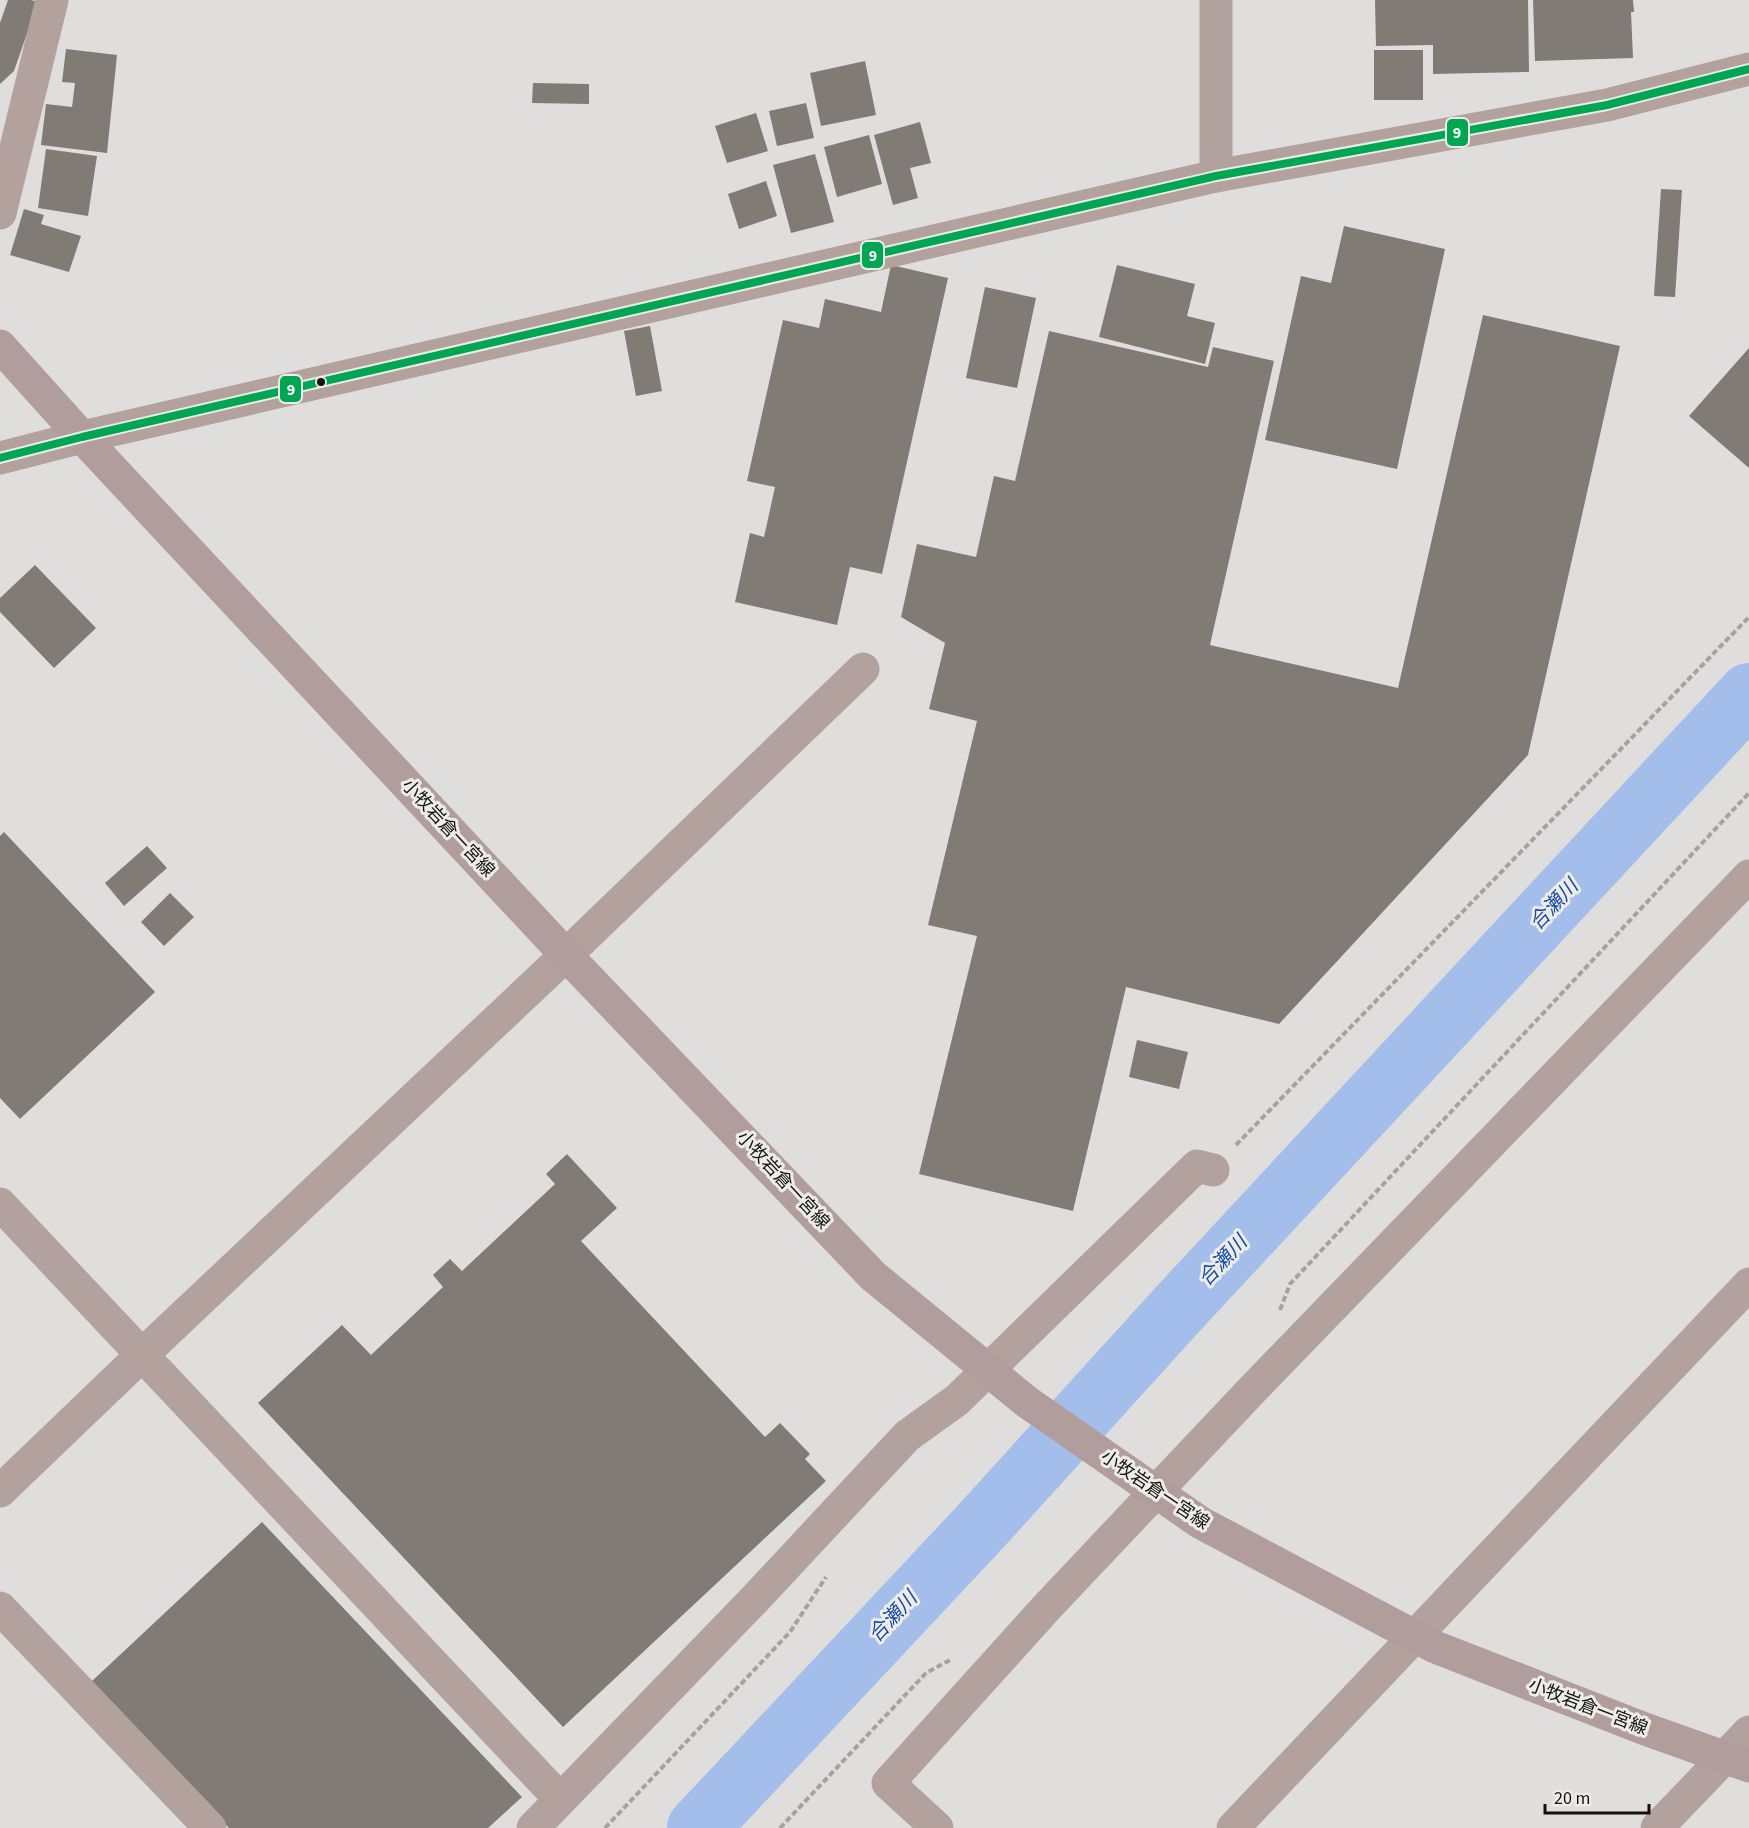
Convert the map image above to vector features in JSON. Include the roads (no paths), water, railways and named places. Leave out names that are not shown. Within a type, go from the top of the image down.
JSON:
[{"type":"main road","name":"小牧岩倉一宮線","points":[[0,346],[82,437],[566,955],[701,1093],[873,1276],[1028,1402],[1201,1523],[1435,1647],[1644,1729],[1736,1762]]},
{"type":"street","points":[[0,213],[52,0]]},
{"type":"street","points":[[1216,0],[1216,176]]},
{"type":"street","points":[[0,458],[82,437],[1216,176],[1607,105],[1749,69]]},
{"type":"street","points":[[0,1491],[566,955],[863,669]]},
{"type":"street","points":[[937,1828],[888,1783],[1047,1607],[1252,1390],[1749,876]]},
{"type":"street","points":[[533,1828],[753,1601],[907,1436],[957,1400],[1197,1166],[1213,1170]]},
{"type":"street","points":[[0,1204],[560,1799]]},
{"type":"street","points":[[1233,1828],[1749,1284]]},
{"type":"street","points":[[0,1608],[210,1828]]},
{"type":"street","points":[[1658,1828],[1736,1762],[1749,1732]]},
{"type":"waterway","name":"合瀬川","points":[[698,1828],[982,1525],[1177,1310],[1749,694]]}]
